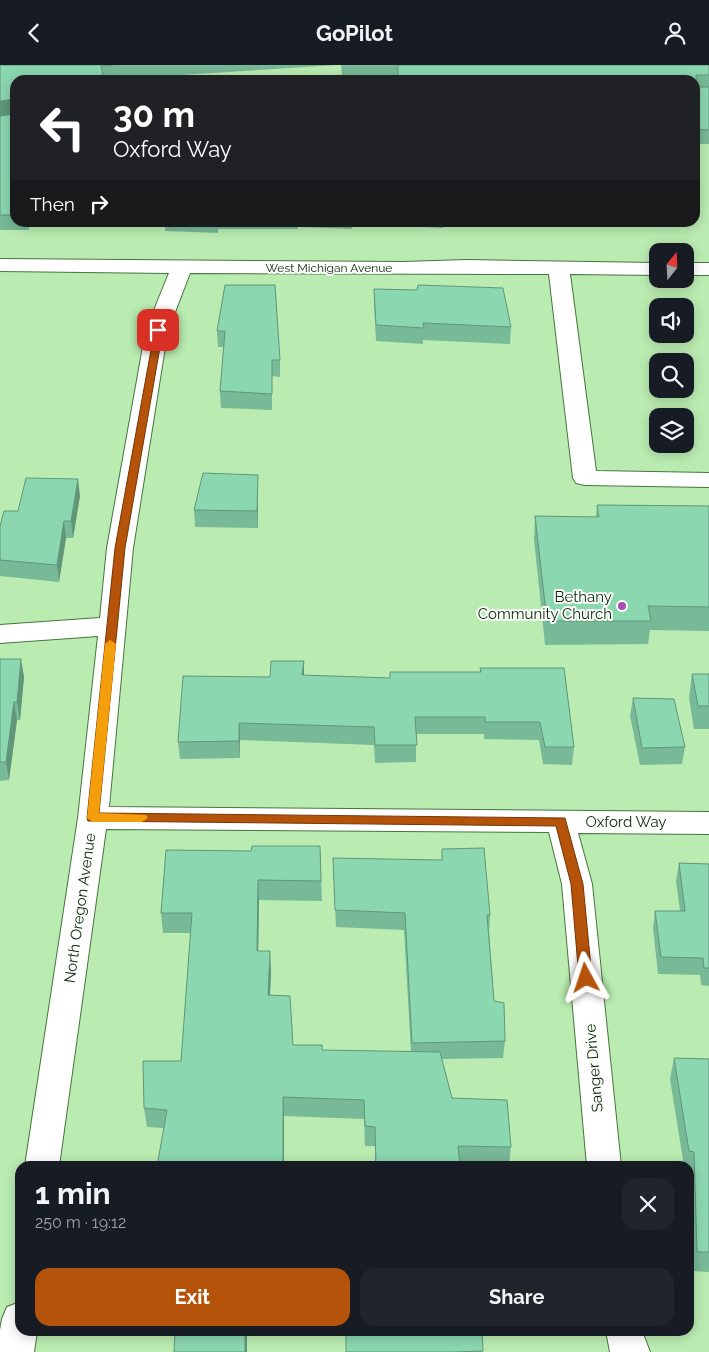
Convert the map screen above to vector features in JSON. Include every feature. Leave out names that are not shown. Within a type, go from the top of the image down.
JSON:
[{"type":"street","name":"West Michigan Avenue","points":[[0,265],[402,268],[468,266],[649,269]]},
{"type":"street","name":"North Oregon Avenue","points":[[43,1161],[93,818],[120,548],[155,341],[161,320],[182,267]]},
{"type":"street","points":[[559,269],[585,478],[709,479]]},
{"type":"street","points":[[694,269],[709,269]]},
{"type":"street","points":[[0,634],[112,626]]},
{"type":"street","name":"Oxford Way","points":[[93,818],[709,823]]},
{"type":"street","name":"Sanger Drive","points":[[561,821],[577,884],[604,1161]]},
{"type":"street","points":[[15,1352],[17,1336]]},
{"type":"street","points":[[625,1336],[626,1349],[631,1352]]},
{"type":"building","points":[[0,65],[113,65],[101,66],[103,75],[10,75],[10,100],[0,101]]},
{"type":"building","points":[[398,65],[709,65],[709,75],[398,75]]},
{"type":"building","points":[[700,87],[709,87],[709,130],[700,129]]},
{"type":"building","points":[[10,115],[10,215],[0,215],[0,116]]},
{"type":"building","points":[[225,285],[275,285],[280,360],[272,360],[272,394],[220,391],[225,331],[217,331]]},
{"type":"building","points":[[418,285],[503,288],[511,327],[423,323],[424,328],[376,325],[374,289],[417,290]]},
{"type":"building","points":[[203,473],[258,475],[257,511],[194,510]]},
{"type":"building","points":[[26,478],[78,479],[71,521],[64,521],[57,565],[0,560],[0,526],[4,511],[18,511]]},
{"type":"building","name":"Bethany Community Church","points":[[597,505],[709,506],[709,607],[648,606],[651,621],[547,621],[535,516],[599,517]]},
{"type":"building","points":[[0,659],[21,659],[17,702],[14,702],[6,762],[0,762]]},
{"type":"building","points":[[271,661],[304,661],[302,675],[390,678],[390,672],[481,672],[480,668],[564,668],[574,747],[545,747],[540,722],[485,722],[485,717],[415,717],[417,745],[375,745],[374,727],[239,723],[239,741],[178,742],[183,676],[270,677]]},
{"type":"building","points":[[692,674],[709,674],[709,706],[698,706]]},
{"type":"building","points":[[633,698],[674,699],[685,747],[642,748]]},
{"type":"building","points":[[252,846],[320,846],[321,881],[258,880],[257,951],[270,951],[268,995],[290,996],[293,1045],[322,1045],[322,1050],[440,1052],[452,1098],[507,1100],[511,1147],[458,1146],[460,1161],[376,1161],[375,1127],[365,1126],[364,1100],[283,1097],[283,1161],[158,1161],[167,1110],[144,1108],[143,1061],[181,1061],[192,913],[161,913],[166,850],[251,851]]},
{"type":"building","points":[[484,848],[490,915],[487,915],[494,1001],[504,1003],[505,1041],[412,1043],[405,913],[335,910],[333,858],[442,860],[442,849]]},
{"type":"building","points":[[679,863],[709,864],[709,968],[704,968],[703,958],[661,957],[655,911],[685,911]]},
{"type":"building","points":[[674,1058],[709,1059],[709,1252],[697,1252],[694,1152],[689,1151]]},
{"type":"building","points":[[175,1336],[245,1336],[245,1352],[174,1352]]},
{"type":"building","points":[[346,1336],[482,1336],[483,1351],[346,1352]]},
{"type":"slow traffic","points":[[110,644],[93,818],[142,818]]},
{"type":"place","name":"Bethany Community Church","points":[[622,606]]},
{"type":"route","points":[[158,330],[120,548],[93,818],[561,821],[577,884],[586,978]]}]
